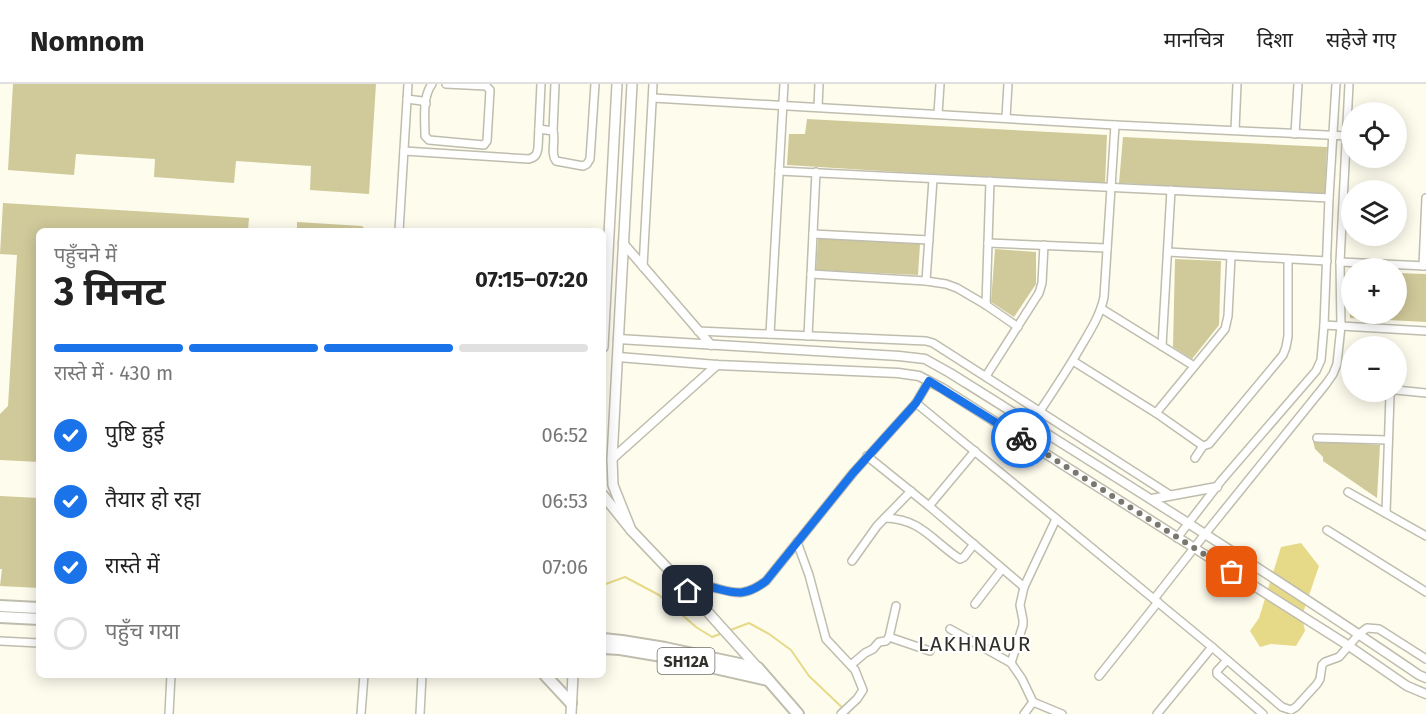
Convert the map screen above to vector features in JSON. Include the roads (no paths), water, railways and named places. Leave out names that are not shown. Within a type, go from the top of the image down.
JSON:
[{"type":"main road","points":[[606,256],[617,84]]},
{"type":"main road","points":[[631,530],[613,485],[612,459],[632,84]]},
{"type":"main road","points":[[606,499],[631,530],[798,714]]},
{"type":"main road","points":[[0,606],[36,608]]},
{"type":"main road","points":[[0,617],[36,619]]},
{"type":"main road","name":"SH12A","points":[[606,639],[665,648],[758,668]]},
{"type":"main road","name":"SH12A","points":[[606,648],[662,656],[768,681]]},
{"type":"main road","points":[[546,678],[571,709]]},
{"type":"main road","points":[[571,709],[573,678]]},
{"type":"street","points":[[399,228],[408,84]]},
{"type":"street","points":[[432,84],[428,90],[426,104],[425,136],[429,140],[486,144],[489,88],[446,84]]},
{"type":"street","points":[[404,151],[529,159],[534,157],[538,153],[541,84]]},
{"type":"street","points":[[555,84],[553,157],[556,161],[583,166],[590,159],[595,84]]},
{"type":"street","points":[[643,267],[654,84]]},
{"type":"street","points":[[770,334],[784,84]]},
{"type":"street","points":[[818,107],[819,84]]},
{"type":"street","points":[[938,114],[940,84]]},
{"type":"street","points":[[1006,118],[1008,84]]},
{"type":"street","points":[[1235,130],[1237,84]]},
{"type":"street","points":[[1295,134],[1298,84]]},
{"type":"street","points":[[1177,538],[1217,487],[1316,371],[1321,360],[1336,84]]},
{"type":"street","points":[[1348,102],[1349,84]]},
{"type":"street","points":[[653,98],[1341,136]]},
{"type":"street","points":[[407,99],[422,101],[426,104]]},
{"type":"street","points":[[1040,411],[1073,361],[1102,309],[1115,125]]},
{"type":"street","points":[[539,129],[553,131]]},
{"type":"street","points":[[1099,676],[1194,548],[1326,384],[1337,364],[1341,326],[1340,262],[1345,168]]},
{"type":"street","points":[[779,171],[1329,198]]},
{"type":"street","points":[[808,336],[816,172]]},
{"type":"street","points":[[926,281],[933,178]]},
{"type":"street","points":[[986,305],[990,181]]},
{"type":"street","points":[[1162,346],[1171,190]]},
{"type":"street","points":[[1340,262],[1424,266],[1426,198]]},
{"type":"street","points":[[813,234],[929,240]]},
{"type":"street","points":[[623,243],[711,345]]},
{"type":"street","points":[[988,243],[1107,248]]},
{"type":"street","points":[[986,376],[1041,287],[1044,245]]},
{"type":"street","points":[[1168,252],[1327,261]]},
{"type":"street","points":[[1156,413],[1225,329],[1228,316],[1231,256]]},
{"type":"street","points":[[1195,458],[1282,355],[1286,347],[1288,259]]},
{"type":"street","points":[[811,274],[926,281],[952,285],[1018,327]]},
{"type":"street","points":[[1102,309],[1194,366]]},
{"type":"street","points":[[1324,325],[1426,331]]},
{"type":"street","points":[[698,331],[933,343],[1170,495]]},
{"type":"street","points":[[618,339],[925,359],[1152,499],[1426,678]]},
{"type":"street","points":[[618,357],[920,376],[1349,646],[1407,686],[1426,694]]},
{"type":"street","points":[[1073,361],[1156,413],[1203,446]]},
{"type":"street","points":[[612,459],[717,365]]},
{"type":"street","points":[[688,591],[696,585],[702,585],[739,594],[759,587],[766,581],[867,456],[916,403],[929,381]]},
{"type":"street","points":[[1407,391],[1426,393]]},
{"type":"street","points":[[1386,513],[1390,402]]},
{"type":"street","points":[[916,403],[1287,710],[1296,707],[1317,684],[1322,665],[1339,657],[1367,628],[1377,628],[1426,659]]},
{"type":"street","points":[[1317,438],[1388,441]]},
{"type":"street","points":[[1087,458],[1096,448]]},
{"type":"street","points":[[929,506],[975,451]]},
{"type":"street","points":[[867,456],[1024,587]]},
{"type":"street","points":[[1152,499],[1217,487]]},
{"type":"street","points":[[852,561],[885,518],[911,491]]},
{"type":"street","points":[[1348,492],[1426,536]]},
{"type":"street","points":[[885,518],[896,518],[922,528],[960,559],[974,544]]},
{"type":"street","points":[[1011,663],[1023,625],[1020,605],[1024,587],[1056,519]]},
{"type":"street","points":[[1327,530],[1426,592]]},
{"type":"street","points":[[796,542],[809,575],[826,639],[855,670],[863,690],[844,712]]},
{"type":"street","points":[[975,604],[1002,569]]},
{"type":"street","points":[[851,665],[879,642],[886,641],[896,606]]},
{"type":"street","points":[[950,629],[1011,663],[1033,702],[1062,714]]},
{"type":"street","points":[[889,637],[930,651]]},
{"type":"street","points":[[0,641],[36,643]]},
{"type":"street","points":[[1157,714],[1212,647]]},
{"type":"street","points":[[1227,660],[1217,674],[1263,714]]},
{"type":"street","points":[[169,714],[171,678]]},
{"type":"street","points":[[361,714],[364,678]]},
{"type":"street","points":[[420,714],[422,678]]},
{"type":"street","points":[[1024,714],[1033,702]]},
{"type":"waterway","points":[[606,584],[625,577],[659,595],[696,627],[712,637],[723,633]]},
{"type":"waterway","points":[[728,631],[749,623],[769,634],[791,650],[809,676],[849,714]]},
{"type":"district","name":"LAKHNAUR","points":[[975,644]]}]
